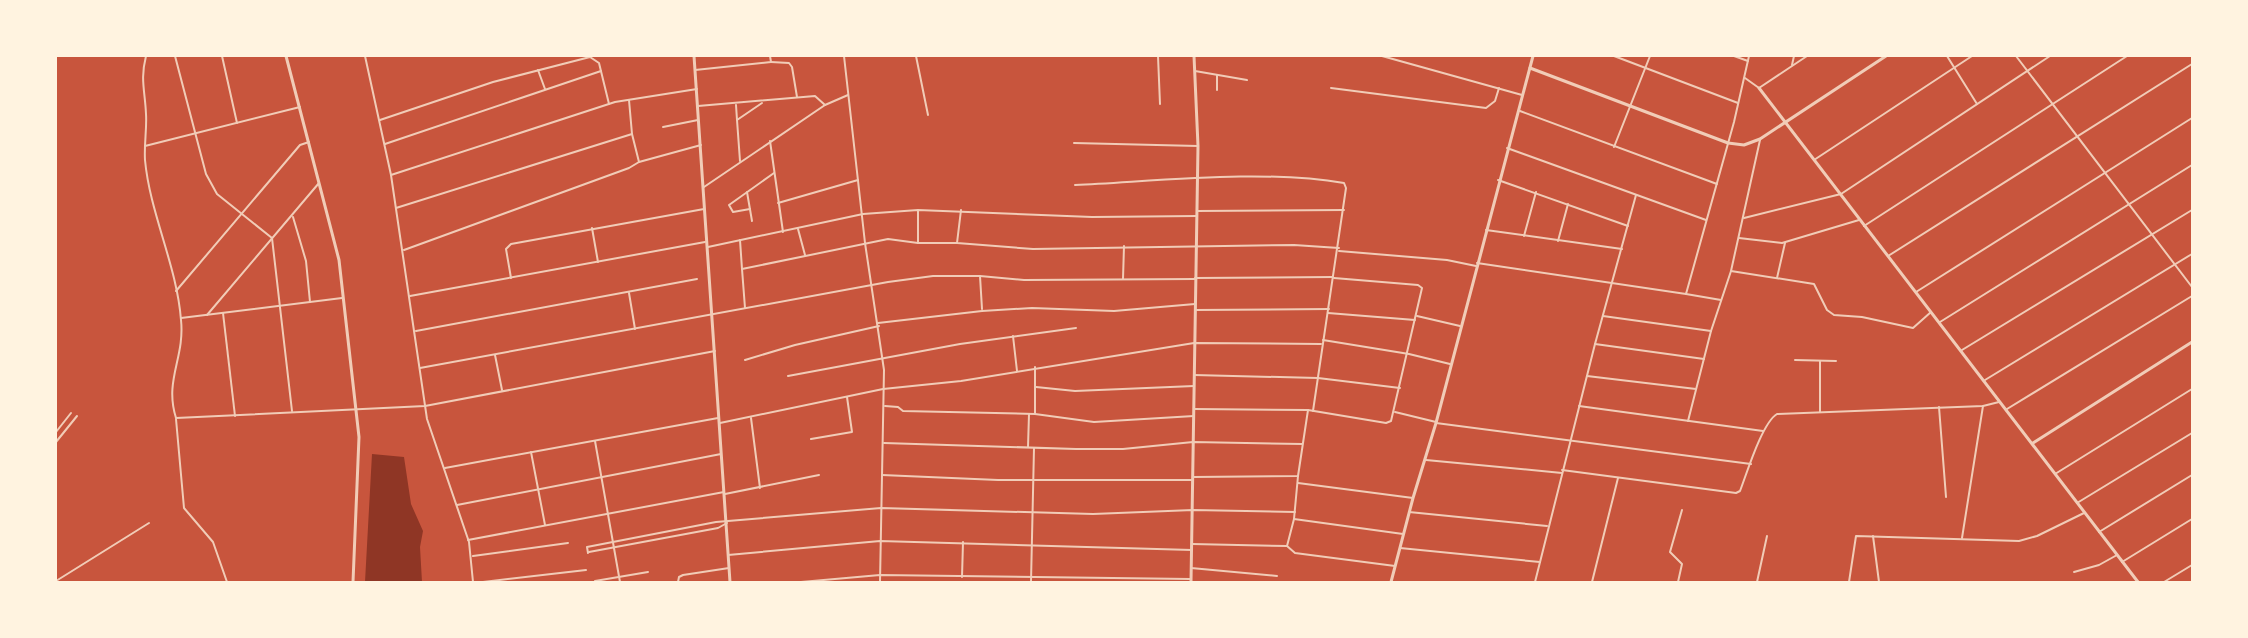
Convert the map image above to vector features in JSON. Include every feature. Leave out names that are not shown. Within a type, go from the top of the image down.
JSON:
[{"type":"street","points":[[146,56],[141,74],[146,113],[145,160],[181,318],[180,355],[171,383],[170,400],[176,418],[184,508],[213,542],[227,582]]},
{"type":"street","points":[[176,56],[195,133],[211,185],[217,194],[272,238],[282,306],[292,411]]},
{"type":"street","points":[[222,56],[237,123]]},
{"type":"street","points":[[286,56],[339,260],[359,437],[353,582]]},
{"type":"street","points":[[365,56],[391,175],[416,331],[425,406],[468,540],[472,556],[473,582]]},
{"type":"street","points":[[694,56],[730,582]]},
{"type":"street","points":[[770,56],[771,62]]},
{"type":"street","points":[[844,56],[865,243],[873,285],[882,359],[885,406],[880,582]]},
{"type":"street","points":[[916,56],[928,115]]},
{"type":"street","points":[[1158,56],[1160,105]]},
{"type":"street","points":[[801,582],[880,575],[1031,581],[1191,581],[1198,146],[1194,56]]},
{"type":"street","points":[[1382,56],[1521,95]]},
{"type":"street","points":[[1391,582],[1436,423],[1498,180],[1533,56]]},
{"type":"street","points":[[1614,56],[1738,103]]},
{"type":"street","points":[[1614,147],[1650,56]]},
{"type":"street","points":[[1734,56],[1748,61]]},
{"type":"street","points":[[1686,294],[1728,143],[1749,56]]},
{"type":"street","points":[[1792,65],[1794,56]]},
{"type":"street","points":[[1759,88],[1807,56]]},
{"type":"street","points":[[1530,68],[1728,143],[1744,145],[1760,139],[1886,56]]},
{"type":"street","points":[[1947,56],[1977,104]]},
{"type":"street","points":[[1814,160],[1972,56]]},
{"type":"street","points":[[2016,56],[2174,266],[2193,287]]},
{"type":"street","points":[[1744,218],[1841,194],[2050,56]]},
{"type":"street","points":[[1864,226],[2127,56]]},
{"type":"street","points":[[380,120],[464,91],[590,57],[597,59],[609,104]]},
{"type":"street","points":[[695,70],[771,62],[789,63],[797,97]]},
{"type":"street","points":[[1888,256],[2079,138],[2193,64]]},
{"type":"street","points":[[538,70],[545,89]]},
{"type":"street","points":[[385,145],[601,71]]},
{"type":"street","points":[[1195,71],[1247,80]]},
{"type":"street","points":[[1217,75],[1217,90]]},
{"type":"street","points":[[1744,78],[1759,88],[2138,582]]},
{"type":"street","points":[[1331,88],[1486,108],[1496,101],[1499,88]]},
{"type":"street","points":[[391,175],[609,104],[697,89]]},
{"type":"street","points":[[702,188],[825,105],[848,95]]},
{"type":"street","points":[[698,106],[815,96],[825,105]]},
{"type":"street","points":[[629,100],[632,134],[639,162]]},
{"type":"street","points":[[737,120],[763,102]]},
{"type":"street","points":[[736,103],[740,161]]},
{"type":"street","points":[[146,146],[300,107]]},
{"type":"street","points":[[1517,110],[1716,184]]},
{"type":"street","points":[[1917,292],[2193,118]]},
{"type":"street","points":[[663,127],[699,120]]},
{"type":"street","points":[[396,208],[632,134]]},
{"type":"street","points":[[1688,422],[1711,331],[1731,271],[1760,139]]},
{"type":"street","points":[[770,141],[783,231]]},
{"type":"street","points":[[176,291],[300,145],[309,142]]},
{"type":"street","points":[[1074,143],[1198,146]]},
{"type":"street","points":[[403,250],[629,168],[639,162],[701,146]]},
{"type":"street","points":[[1507,148],[1706,220]]},
{"type":"street","points":[[1940,322],[2193,165]]},
{"type":"street","points":[[750,209],[733,212],[729,207],[774,173]]},
{"type":"street","points":[[1075,185],[1197,179],[1324,180],[1344,183],[1346,188],[1339,249],[1322,342],[1313,411]]},
{"type":"street","points":[[778,203],[858,180]]},
{"type":"street","points":[[1498,180],[1628,226]]},
{"type":"street","points":[[207,315],[319,183]]},
{"type":"street","points":[[747,192],[752,221]]},
{"type":"street","points":[[1524,236],[1536,192]]},
{"type":"street","points":[[1535,582],[1595,344],[1636,195]]},
{"type":"street","points":[[1558,241],[1568,204]]},
{"type":"street","points":[[511,278],[507,246],[591,228],[704,209]]},
{"type":"street","points":[[706,247],[863,214],[918,210],[1092,217],[1197,216]]},
{"type":"street","points":[[918,210],[918,243]]},
{"type":"street","points":[[957,243],[961,210]]},
{"type":"street","points":[[1197,211],[1344,210]]},
{"type":"street","points":[[1962,350],[2193,210]]},
{"type":"street","points":[[293,216],[306,261],[310,302]]},
{"type":"street","points":[[1739,238],[1785,242],[1860,219]]},
{"type":"street","points":[[591,228],[598,262]]},
{"type":"street","points":[[798,229],[806,256]]},
{"type":"street","points":[[1486,230],[1622,249]]},
{"type":"street","points":[[742,269],[896,238],[918,243],[957,243],[1034,249],[1315,244],[1339,249],[1476,264],[1721,300]]},
{"type":"street","points":[[740,240],[745,308]]},
{"type":"street","points":[[410,296],[706,242]]},
{"type":"street","points":[[1778,278],[1785,242]]},
{"type":"street","points":[[1123,280],[1124,246]]},
{"type":"street","points":[[1985,380],[2193,254]]},
{"type":"street","points":[[1731,271],[1814,284],[1827,310],[1834,315],[1862,317],[1913,328],[1932,312]]},
{"type":"street","points":[[420,368],[713,313],[933,276],[980,276],[1024,280],[1334,277],[1418,285],[1423,291],[1393,420],[1386,423],[1308,410],[1194,409]]},
{"type":"street","points":[[980,276],[982,310]]},
{"type":"street","points":[[416,331],[697,279]]},
{"type":"street","points":[[629,292],[635,329]]},
{"type":"street","points":[[2007,409],[2193,296]]},
{"type":"street","points":[[181,318],[343,298]]},
{"type":"street","points":[[745,360],[878,324],[982,310],[1032,308],[1114,311],[1195,304]]},
{"type":"street","points":[[1195,310],[1329,311],[1417,318],[1460,326]]},
{"type":"street","points":[[224,313],[235,416]]},
{"type":"street","points":[[1603,316],[1711,331]]},
{"type":"street","points":[[788,376],[1013,336],[1076,328]]},
{"type":"street","points":[[1013,336],[1017,371]]},
{"type":"street","points":[[718,423],[883,389],[961,381],[1035,367],[1194,343],[1322,342],[1408,354],[1450,364]]},
{"type":"street","points":[[2033,443],[2193,342]]},
{"type":"street","points":[[1595,344],[1704,359]]},
{"type":"street","points":[[176,418],[425,406],[715,351]]},
{"type":"street","points":[[495,354],[502,391]]},
{"type":"street","points":[[1795,360],[1836,361]]},
{"type":"street","points":[[1820,361],[1820,412]]},
{"type":"street","points":[[1035,367],[1035,414]]},
{"type":"street","points":[[1194,375],[1318,378],[1401,388]]},
{"type":"street","points":[[1587,376],[1696,389]]},
{"type":"street","points":[[1036,387],[1076,391],[1194,386]]},
{"type":"street","points":[[2055,474],[2193,389]]},
{"type":"street","points":[[811,439],[852,432],[847,397]]},
{"type":"street","points":[[1426,460],[1562,472],[1736,493],[1740,490],[1763,431],[1777,414],[1983,406],[2001,402]]},
{"type":"street","points":[[885,406],[898,407],[903,411],[1035,414],[1094,422],[1194,416]]},
{"type":"street","points":[[1579,406],[1763,431]]},
{"type":"street","points":[[1962,538],[1983,406]]},
{"type":"street","points":[[1939,407],[1946,497]]},
{"type":"street","points":[[1287,546],[1294,519],[1308,410]]},
{"type":"street","points":[[1395,412],[1436,423],[1751,464]]},
{"type":"street","points":[[56,432],[71,413]]},
{"type":"street","points":[[1028,447],[1029,414]]},
{"type":"street","points":[[56,442],[77,416]]},
{"type":"street","points":[[445,468],[718,418]]},
{"type":"street","points":[[751,418],[760,488]]},
{"type":"street","points":[[2077,503],[2193,433]]},
{"type":"street","points":[[594,441],[620,582]]},
{"type":"street","points":[[884,443],[1123,448],[1193,442],[1302,444]]},
{"type":"street","points":[[1031,581],[1034,447]]},
{"type":"street","points":[[531,452],[545,525]]},
{"type":"street","points":[[457,505],[721,454]]},
{"type":"street","points":[[468,540],[760,488],[819,475]]},
{"type":"street","points":[[2099,532],[2193,475]]},
{"type":"street","points":[[882,476],[1033,480],[1298,476]]},
{"type":"street","points":[[1592,582],[1618,478]]},
{"type":"street","points":[[1298,483],[1413,498]]},
{"type":"street","points":[[727,523],[718,528],[588,553],[587,547],[716,522],[727,523],[881,508],[1093,514],[1193,510],[1295,512]]},
{"type":"street","points":[[1678,582],[1682,564],[1670,552],[1682,510]]},
{"type":"street","points":[[1409,512],[1548,526]]},
{"type":"street","points":[[1849,582],[1856,536],[2023,540],[2085,513]]},
{"type":"street","points":[[1294,519],[1403,534]]},
{"type":"street","points":[[2122,562],[2193,519]]},
{"type":"street","points":[[56,581],[149,523]]},
{"type":"street","points":[[1873,536],[1879,582]]},
{"type":"street","points":[[1757,582],[1767,537]]},
{"type":"street","points":[[728,555],[880,541],[1192,550]]},
{"type":"street","points":[[962,577],[963,542]]},
{"type":"street","points":[[472,556],[531,550],[568,543]]},
{"type":"street","points":[[1192,544],[1287,546],[1295,553],[1395,566]]},
{"type":"street","points":[[1400,548],[1540,562]]},
{"type":"street","points":[[2074,572],[2099,565],[2116,555]]},
{"type":"street","points":[[2164,582],[2193,565]]},
{"type":"street","points":[[678,582],[679,577],[683,575],[729,568]]},
{"type":"street","points":[[1191,568],[1277,576]]},
{"type":"street","points":[[483,582],[586,570]]},
{"type":"street","points":[[595,581],[648,572]]},
{"type":"shaded area","points":[[372,454],[404,457],[411,504],[423,531],[420,547],[422,582],[365,582]]}]
